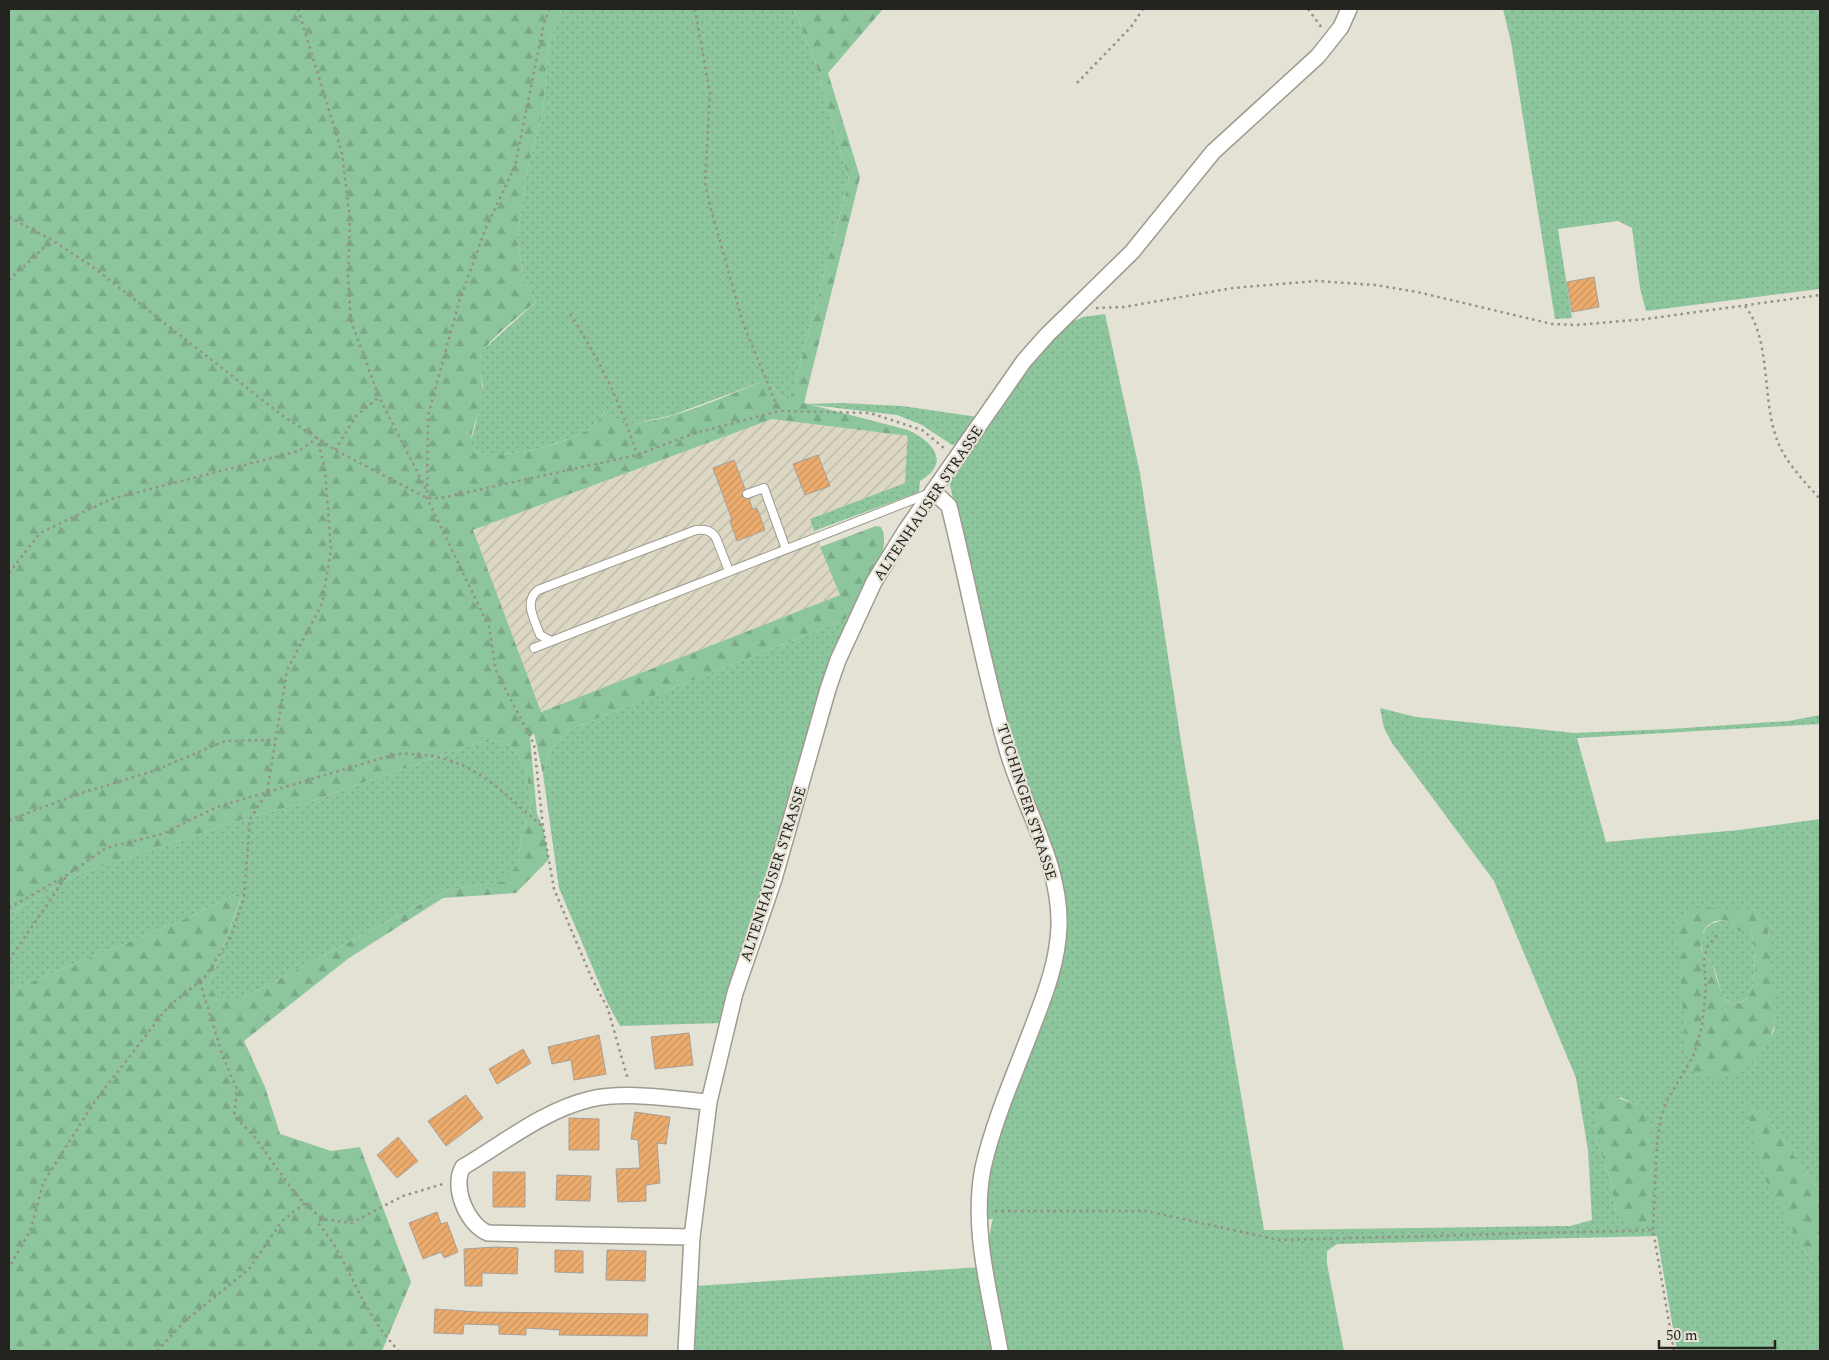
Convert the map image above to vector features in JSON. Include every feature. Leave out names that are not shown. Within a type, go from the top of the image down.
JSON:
[{"type":"street","name":"ALTENHAUSER STRASSE","points":[[686,1351],[692,1237],[709,1102],[735,993],[774,880],[818,723],[838,660],[874,582],[906,530],[1034,348],[1152,229],[1213,152],[1306,68],[1332,40],[1341,27],[1349,9]]},
{"type":"street","name":"TUCHINGER STRASSE","points":[[933,491],[949,506],[1005,744],[1046,854],[1059,912],[1059,936],[1049,984],[994,1130],[980,1184],[980,1211],[985,1267],[1000,1351]]},
{"type":"street","points":[[692,1237],[488,1232],[473,1224],[464,1207],[458,1180],[463,1167],[554,1111],[592,1099],[633,1097],[709,1102]]},
{"type":"lane","points":[[747,494],[764,488],[786,549]]},
{"type":"lane","points":[[534,648],[933,491]]},
{"type":"lane","points":[[551,641],[540,635],[530,607],[531,597],[538,590],[696,530],[704,529],[713,533],[716,538],[729,571]]},
{"type":"path","points":[[298,9],[342,154],[350,219],[348,277],[350,321],[379,398],[427,490]]},
{"type":"path","points":[[550,9],[544,23],[515,166],[485,230],[459,302],[428,416],[427,498],[489,627],[496,671],[534,744],[543,827],[554,889],[592,979],[608,1009],[633,1097]]},
{"type":"path","points":[[695,9],[710,94],[705,182],[746,330],[779,411]]},
{"type":"path","points":[[1077,83],[1132,26],[1143,9]]},
{"type":"path","points":[[1308,9],[1332,40]]},
{"type":"path","points":[[9,217],[52,240],[93,267],[269,405],[317,438],[335,450],[427,498],[441,498],[637,455],[692,434],[779,411],[870,413],[922,430],[956,457]]},
{"type":"path","points":[[9,280],[52,240]]},
{"type":"path","points":[[1077,306],[1110,309],[1233,288],[1316,281],[1369,284],[1417,292],[1552,324],[1604,324],[1820,295]]},
{"type":"path","points":[[1745,306],[1757,328],[1775,436],[1793,468],[1820,499]]},
{"type":"path","points":[[570,314],[592,348],[614,389],[637,455]]},
{"type":"path","points":[[335,450],[356,416],[379,398]]},
{"type":"path","points":[[9,573],[40,532],[111,499],[299,451],[317,438]]},
{"type":"path","points":[[9,1268],[31,1229],[43,1184],[95,1101],[168,1007],[200,982],[231,937],[244,897],[250,819],[267,792],[287,670],[322,604],[331,550],[325,469],[317,438]]},
{"type":"path","points":[[9,820],[81,793],[151,772],[225,741],[275,740]]},
{"type":"path","points":[[9,908],[67,876],[106,848],[162,834],[217,808],[267,792],[325,777],[396,754],[422,753],[457,761],[478,773],[543,827]]},
{"type":"path","points":[[9,960],[67,876]]},
{"type":"path","points":[[1674,1351],[1653,1230],[1655,1169],[1661,1117],[1673,1090],[1693,1057],[1704,1012],[1704,962],[1707,947],[1717,935]]},
{"type":"path","points":[[200,982],[223,1057],[237,1089],[234,1116],[253,1135],[296,1196],[322,1219],[352,1222],[403,1196],[458,1180]]},
{"type":"path","points":[[157,1351],[184,1322],[249,1269],[282,1221],[305,1203]]},
{"type":"path","points":[[980,1211],[1146,1211],[1279,1240],[1653,1230]]},
{"type":"path","points":[[322,1219],[318,1223],[339,1253],[362,1303],[383,1334],[399,1351]]},
{"type":"shaded area","points":[[772,419],[909,436],[905,483],[810,519],[840,595],[541,712],[473,530]]},
{"type":"green space","points":[[9,9],[562,9],[549,42],[543,111],[527,172],[517,238],[524,279],[536,302],[507,326],[486,347],[480,364],[483,395],[472,433],[472,446],[475,452],[503,454],[536,449],[568,439],[593,426],[605,411],[611,421],[626,423],[645,422],[665,418],[707,404],[761,382],[773,385],[780,397],[788,399],[793,392],[849,180],[815,62],[794,9],[883,9],[828,73],[860,177],[804,403],[908,430],[909,436],[772,419],[473,530],[541,712],[840,595],[820,547],[876,526],[881,527],[884,537],[883,548],[880,562],[868,589],[846,619],[569,730],[551,749],[543,774],[534,733],[530,738],[537,814],[543,827],[549,859],[516,893],[443,898],[349,958],[244,1041],[265,1087],[280,1134],[331,1151],[360,1147],[411,1282],[382,1351],[9,1351],[9,991],[192,916],[237,893],[241,898],[209,984],[217,998],[243,998],[447,890],[505,881],[518,863],[521,838],[532,805],[525,766],[509,745],[497,741],[477,743],[311,801],[244,819],[76,875],[9,914]]},
{"type":"green space","points":[[562,9],[794,9],[815,62],[849,180],[793,392],[788,399],[780,397],[773,385],[761,382],[673,415],[624,426],[611,421],[604,411],[594,425],[582,433],[536,449],[503,454],[475,452],[470,444],[478,415],[483,385],[479,367],[483,350],[536,302],[524,279],[517,238],[527,172],[543,111],[549,42]]},
{"type":"green space","points":[[1503,9],[1820,9],[1820,289],[1646,311],[1640,288],[1632,228],[1618,221],[1558,229],[1572,318],[1555,319],[1511,42]]},
{"type":"green space","points":[[1105,314],[1140,473],[1182,748],[1264,1230],[1570,1226],[1592,1220],[1588,1150],[1576,1078],[1494,881],[1392,743],[1384,728],[1380,708],[1416,717],[1575,733],[1789,721],[1820,715],[1820,724],[1577,738],[1606,842],[1739,830],[1820,819],[1820,1192],[1764,1113],[1747,1108],[1803,1249],[1820,1270],[1820,1351],[1677,1351],[1657,1236],[1337,1244],[1327,1251],[1327,1264],[1344,1351],[1004,1351],[989,1267],[990,1234],[993,1219],[983,1219],[988,1167],[1063,932],[1014,760],[949,481],[1035,358],[1072,322],[1083,317]],"holes":[[[1699,908],[1769,932],[1769,959],[1775,1024],[1774,1031],[1759,1056],[1687,1065]],[[1620,1097],[1632,1103],[1643,1112],[1616,1212],[1610,1178],[1595,1137]]]},
{"type":"green space","points":[[842,403],[902,406],[978,417],[960,443],[952,445],[922,425],[897,415],[804,404]]},
{"type":"green space","points":[[908,430],[925,440],[935,453],[937,460],[935,467],[920,481],[919,492],[814,531],[810,519],[905,483]]},
{"type":"green space","points":[[851,614],[720,1023],[620,1026],[608,1004],[559,888],[543,774],[551,749],[569,730],[846,619]]},
{"type":"green space","points":[[497,741],[509,745],[525,766],[532,805],[521,838],[518,863],[506,881],[447,890],[243,998],[217,998],[209,984],[241,899],[237,893],[192,916],[9,991],[9,914],[76,875],[244,819],[311,801],[477,743]]},
{"type":"green space","points":[[1698,908],[1740,910],[1764,917],[1768,924],[1775,1024],[1770,1039],[1759,1056],[1738,1076],[1714,1078],[1692,1071],[1687,1066],[1676,919],[1686,911]],"holes":[[[1725,920],[1732,922],[1739,931],[1751,931],[1755,967],[1754,980],[1750,992],[1745,1000],[1736,1003],[1723,999],[1712,963],[1703,954],[1701,948],[1703,932],[1707,926],[1715,921]]]},
{"type":"green space","points":[[1725,920],[1732,922],[1734,927],[1751,931],[1753,941],[1754,980],[1745,1000],[1736,1003],[1723,999],[1714,968],[1703,954],[1702,947],[1702,935],[1708,927],[1712,923]]},
{"type":"green space","points":[[1609,1097],[1627,1101],[1643,1112],[1648,1121],[1651,1134],[1652,1181],[1650,1222],[1638,1227],[1625,1225],[1616,1212],[1610,1178],[1595,1137],[1596,1113],[1600,1103]]},
{"type":"green space","points":[[1746,1107],[1764,1113],[1820,1192],[1820,1270],[1803,1249],[1766,1181]]},
{"type":"green space","points":[[981,1267],[996,1351],[693,1351],[695,1286]]},
{"type":"building","points":[[1594,277],[1599,307],[1572,312],[1567,282]]},
{"type":"building","points":[[818,455],[830,486],[805,495],[793,464]]},
{"type":"building","points":[[734,460],[745,489],[742,496],[749,499],[753,510],[757,508],[765,530],[737,541],[730,521],[732,520],[713,468]]},
{"type":"building","points":[[689,1033],[693,1065],[655,1069],[651,1037]]},
{"type":"building","points":[[599,1035],[606,1074],[574,1080],[571,1060],[552,1064],[548,1047]]},
{"type":"building","points":[[523,1049],[531,1063],[497,1084],[489,1069]]},
{"type":"building","points":[[466,1095],[483,1118],[446,1146],[428,1121]]},
{"type":"building","points":[[635,1112],[670,1117],[666,1144],[657,1143],[660,1183],[646,1185],[646,1201],[618,1202],[616,1169],[640,1168],[638,1140],[631,1139]]},
{"type":"building","points":[[569,1118],[599,1119],[599,1150],[569,1150]]},
{"type":"building","points":[[398,1137],[418,1161],[397,1178],[377,1155]]},
{"type":"building","points":[[493,1172],[525,1172],[525,1207],[493,1207]]},
{"type":"building","points":[[557,1175],[591,1176],[590,1201],[556,1200]]},
{"type":"building","points":[[437,1212],[441,1224],[447,1222],[458,1252],[444,1258],[441,1252],[423,1259],[409,1223]]},
{"type":"building","points":[[518,1248],[517,1274],[482,1273],[482,1286],[465,1286],[464,1249]]},
{"type":"building","points":[[555,1250],[583,1251],[583,1273],[555,1272]]},
{"type":"building","points":[[607,1250],[646,1251],[645,1281],[606,1280]]},
{"type":"building","points":[[435,1309],[477,1312],[648,1314],[647,1336],[559,1335],[560,1330],[526,1328],[526,1335],[499,1334],[499,1325],[464,1324],[463,1334],[434,1333]]}]
